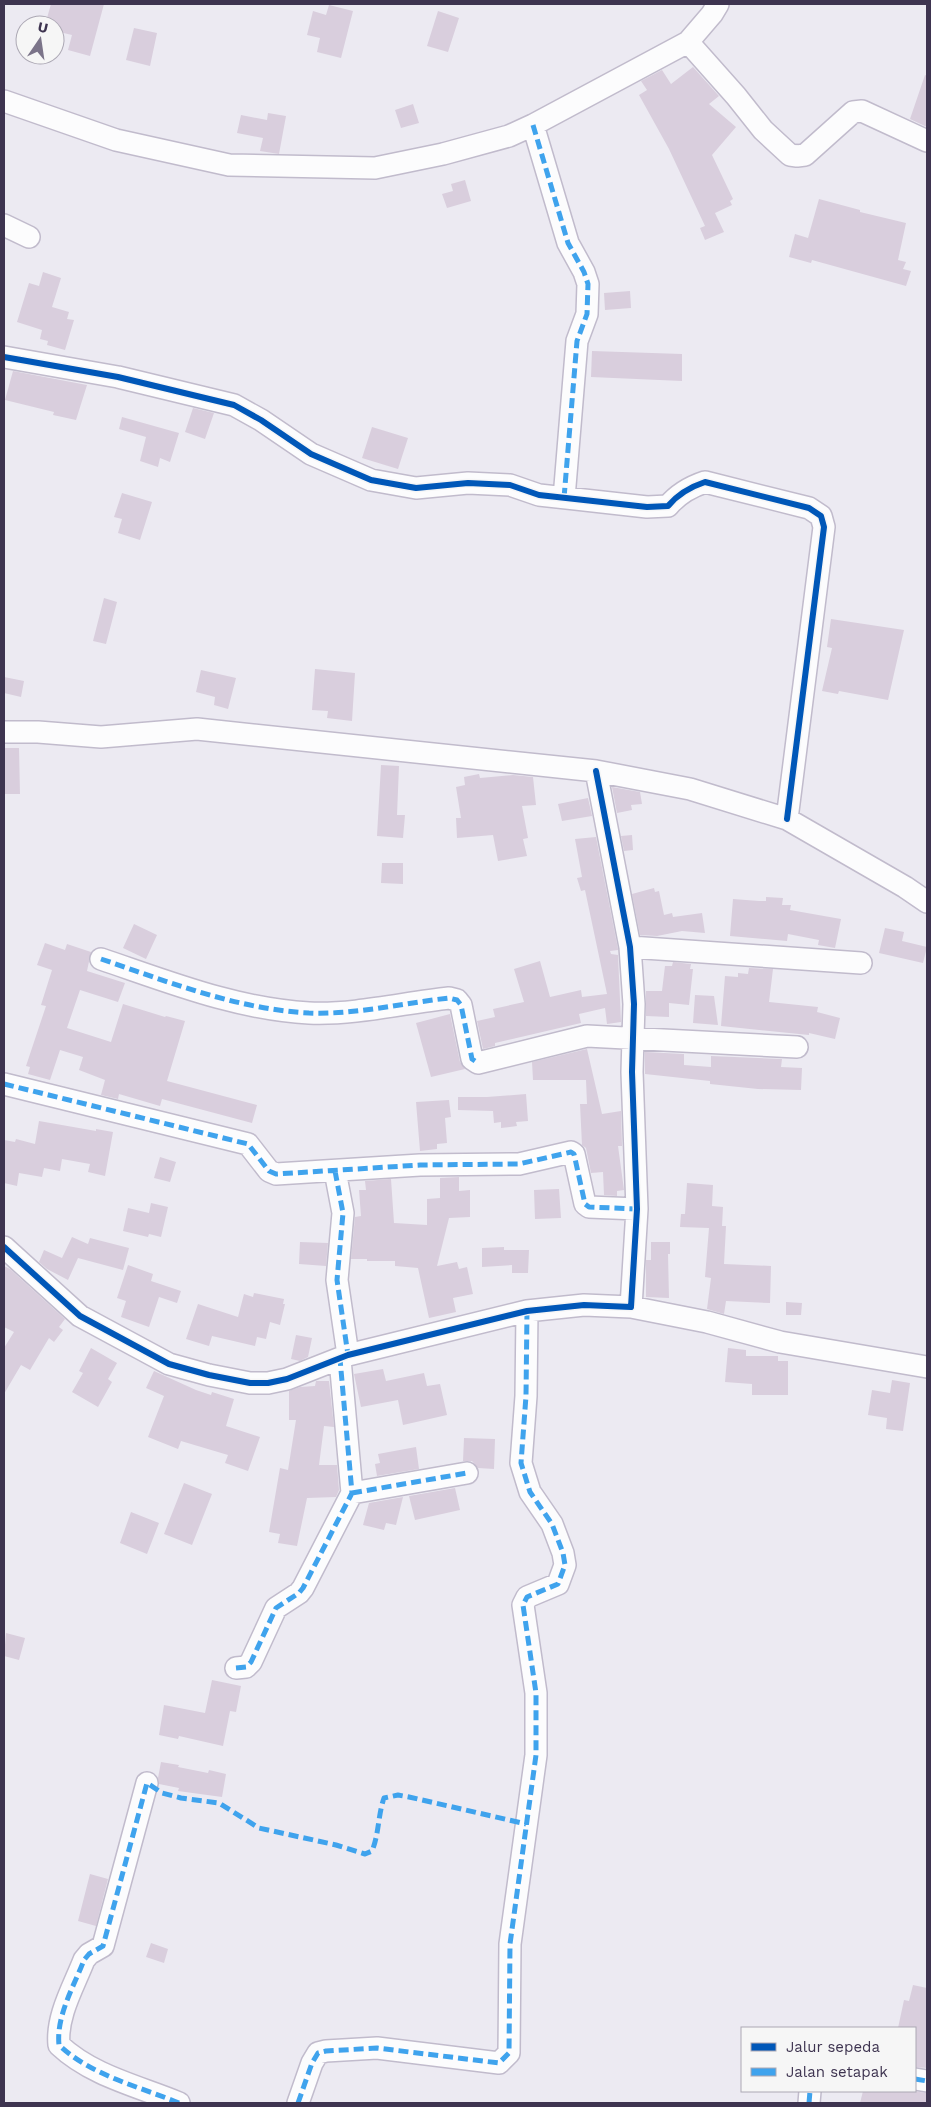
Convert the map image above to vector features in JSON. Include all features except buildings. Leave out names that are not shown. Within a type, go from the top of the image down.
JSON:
[{"type":"street","points":[[4,100],[116,140],[229,165],[375,168],[443,154],[509,136],[533,125],[688,42],[718,4]]},
{"type":"street","points":[[688,42],[736,96],[763,130],[790,155],[805,155],[853,112],[862,112],[927,141]]},
{"type":"street","points":[[533,125],[568,243],[584,272],[588,284],[587,314],[577,341],[564,498]]},
{"type":"street","points":[[4,225],[29,237]]},
{"type":"street","points":[[4,357],[118,377],[234,405],[261,420],[311,454],[371,480],[416,488],[468,483],[510,486],[539,495],[647,507],[668,506],[675,498],[692,486],[705,482],[809,508],[821,516],[824,527],[787,819]]},
{"type":"street","points":[[4,732],[38,732],[101,737],[198,729],[596,771],[690,789],[787,819],[906,887],[927,902]]},
{"type":"street","points":[[596,771],[630,947],[634,1004],[632,1072],[637,1209],[632,1307]]},
{"type":"street","points":[[630,947],[861,964]]},
{"type":"street","points":[[101,959],[204,994],[256,1006],[301,1012],[363,1009],[449,998],[457,1000],[461,1005],[472,1059],[478,1063],[587,1036],[797,1047]]},
{"type":"street","points":[[4,1084],[248,1144],[269,1171],[276,1174],[420,1165],[519,1164],[571,1152],[574,1154],[585,1204],[589,1207],[637,1209]]},
{"type":"street","points":[[236,1668],[246,1667],[251,1662],[276,1608],[303,1588],[352,1493],[344,1357],[337,1280],[343,1213],[335,1171]]},
{"type":"street","points":[[4,1247],[80,1316],[169,1364],[250,1384],[287,1379],[344,1357],[527,1311],[584,1305],[632,1307],[707,1322],[780,1342],[927,1367]]},
{"type":"street","points":[[298,2103],[312,2063],[318,2053],[326,2051],[377,2048],[499,2063],[509,2053],[510,1944],[536,1755],[536,1693],[522,1605],[527,1597],[558,1584],[565,1565],[563,1553],[552,1524],[530,1492],[521,1463],[526,1396],[527,1311]]},
{"type":"street","points":[[352,1493],[466,1473]]},
{"type":"street","points":[[147,1784],[103,1946],[89,1954],[84,1960],[61,2021],[58,2037],[59,2045],[68,2053],[107,2076],[179,2103]]},
{"type":"marked path","points":[[533,125],[568,243],[584,272],[588,284],[587,314],[577,341],[564,498]]},
{"type":"marked path","points":[[101,959],[203,993],[255,1006],[282,1010],[309,1013],[344,1012],[449,998],[457,1000],[461,1005],[472,1059],[478,1063]]},
{"type":"marked path","points":[[4,1084],[248,1144],[269,1171],[276,1174],[420,1165],[519,1164],[571,1152],[574,1154],[585,1204],[589,1207],[637,1209]]},
{"type":"marked path","points":[[335,1171],[343,1213],[337,1280],[348,1355]]},
{"type":"marked path","points":[[298,2103],[312,2063],[318,2053],[326,2051],[377,2048],[499,2063],[509,2053],[510,1944],[536,1755],[536,1693],[523,1605],[527,1597],[558,1584],[565,1565],[563,1553],[552,1524],[530,1492],[521,1463],[526,1396],[527,1311]]},
{"type":"marked path","points":[[236,1668],[246,1667],[251,1662],[276,1608],[299,1593],[303,1588],[352,1493],[340,1359]]},
{"type":"marked path","points":[[352,1493],[467,1473]]},
{"type":"marked path","points":[[179,2103],[116,2079],[86,2065],[59,2045],[60,2023],[63,2012],[84,1960],[89,1954],[103,1946],[147,1783],[162,1793],[181,1798],[219,1803],[259,1828],[336,1845],[365,1854],[372,1851],[384,1798],[398,1795],[526,1824]]},
{"type":"marked path","points":[[916,2079],[927,2081]]},
{"type":"marked path","points":[[809,2103],[810,2092]]},
{"type":"cycle path","points":[[4,357],[118,377],[234,405],[261,420],[311,454],[371,480],[416,488],[468,483],[510,485],[539,495],[647,507],[668,506],[685,491],[705,482],[809,508],[821,516],[824,527],[787,819]]},
{"type":"cycle path","points":[[4,1247],[80,1316],[169,1364],[209,1375],[250,1383],[268,1383],[287,1379],[348,1355],[527,1311],[584,1305],[631,1307],[637,1209],[632,1072],[634,1004],[630,947],[596,771]]}]
